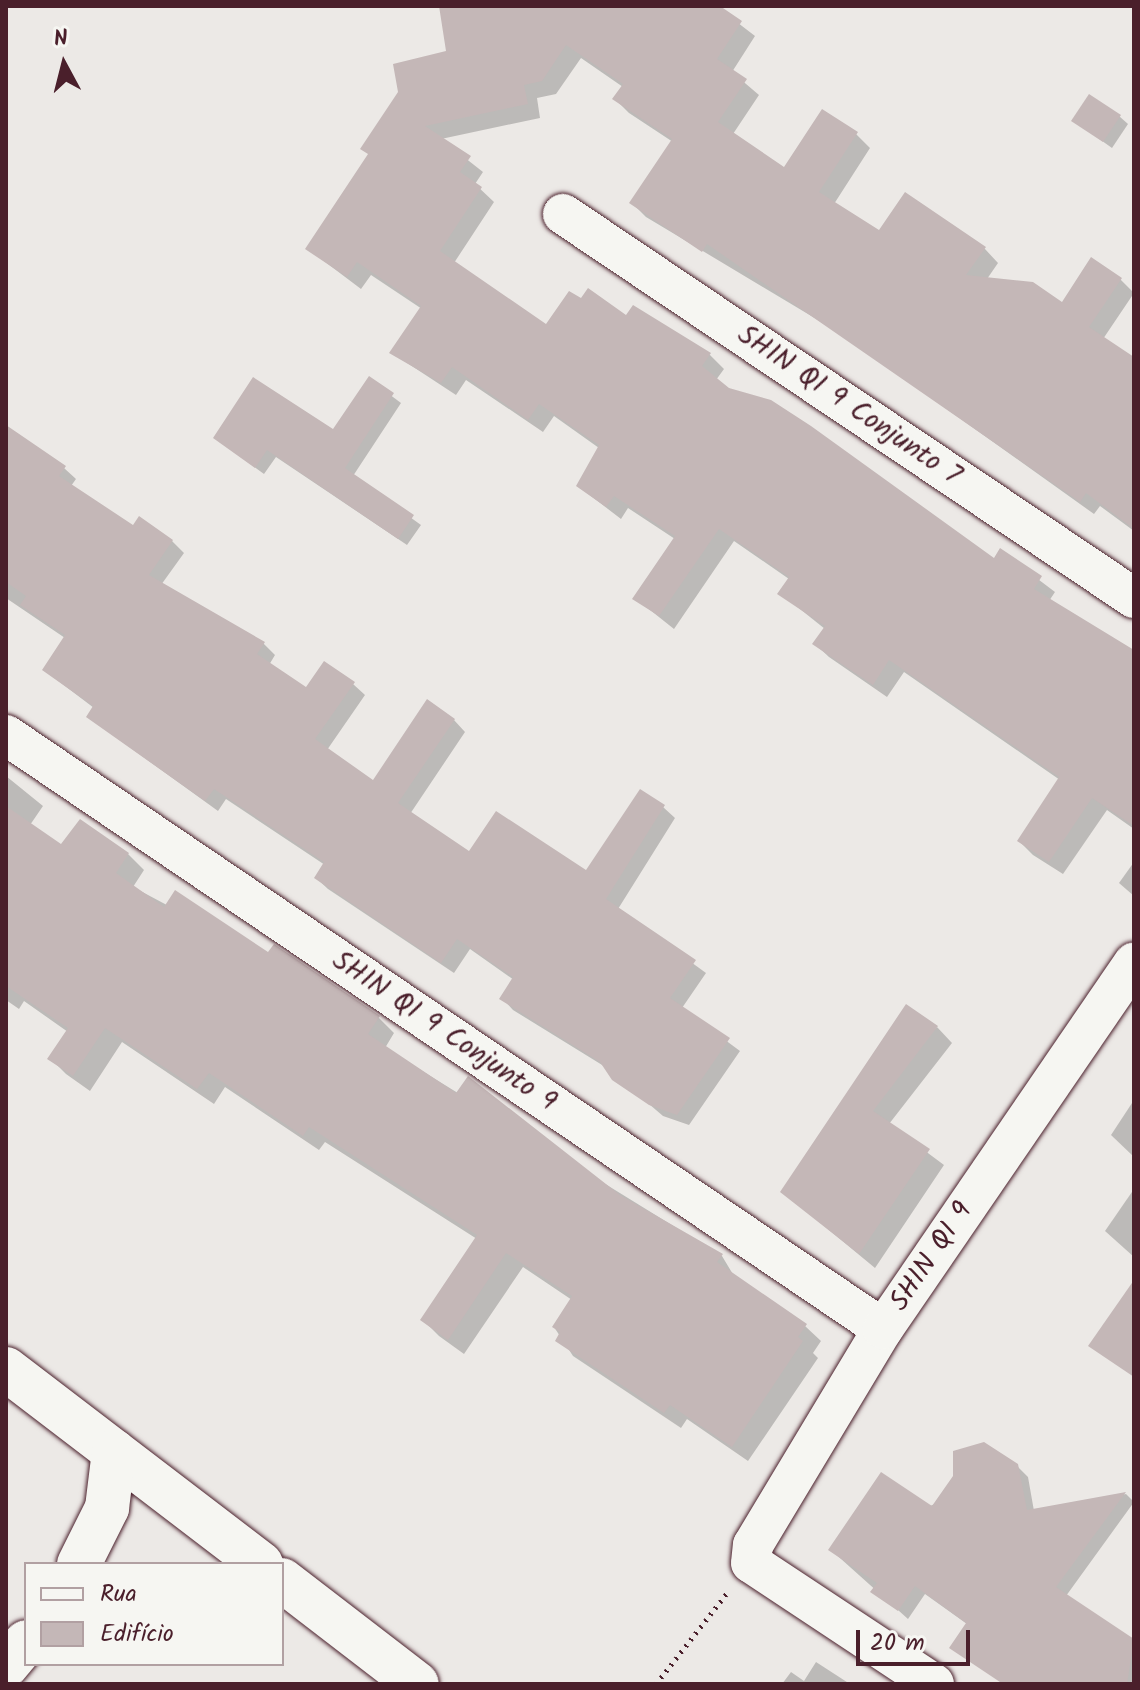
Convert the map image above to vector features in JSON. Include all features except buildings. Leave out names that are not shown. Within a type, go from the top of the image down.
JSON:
[{"type":"main road","points":[[6,1369],[258,1562]]},
{"type":"main road","points":[[80,1562],[107,1508],[114,1451]]},
{"type":"main road","points":[[284,1582],[417,1684]]},
{"type":"main road","points":[[6,1666],[24,1644]]},
{"type":"street","name":"SHIN QI 9 Conjunto 7","points":[[563,214],[1134,598]]},
{"type":"street","name":"SHIN QI 9 Conjunto 9","points":[[6,735],[883,1329]]},
{"type":"street","name":"SHIN QI 9","points":[[751,1563],[753,1545],[883,1329],[1134,963]]},
{"type":"street","points":[[751,1563],[934,1684]]},
{"type":"path","points":[[656,1684],[751,1563]]}]
